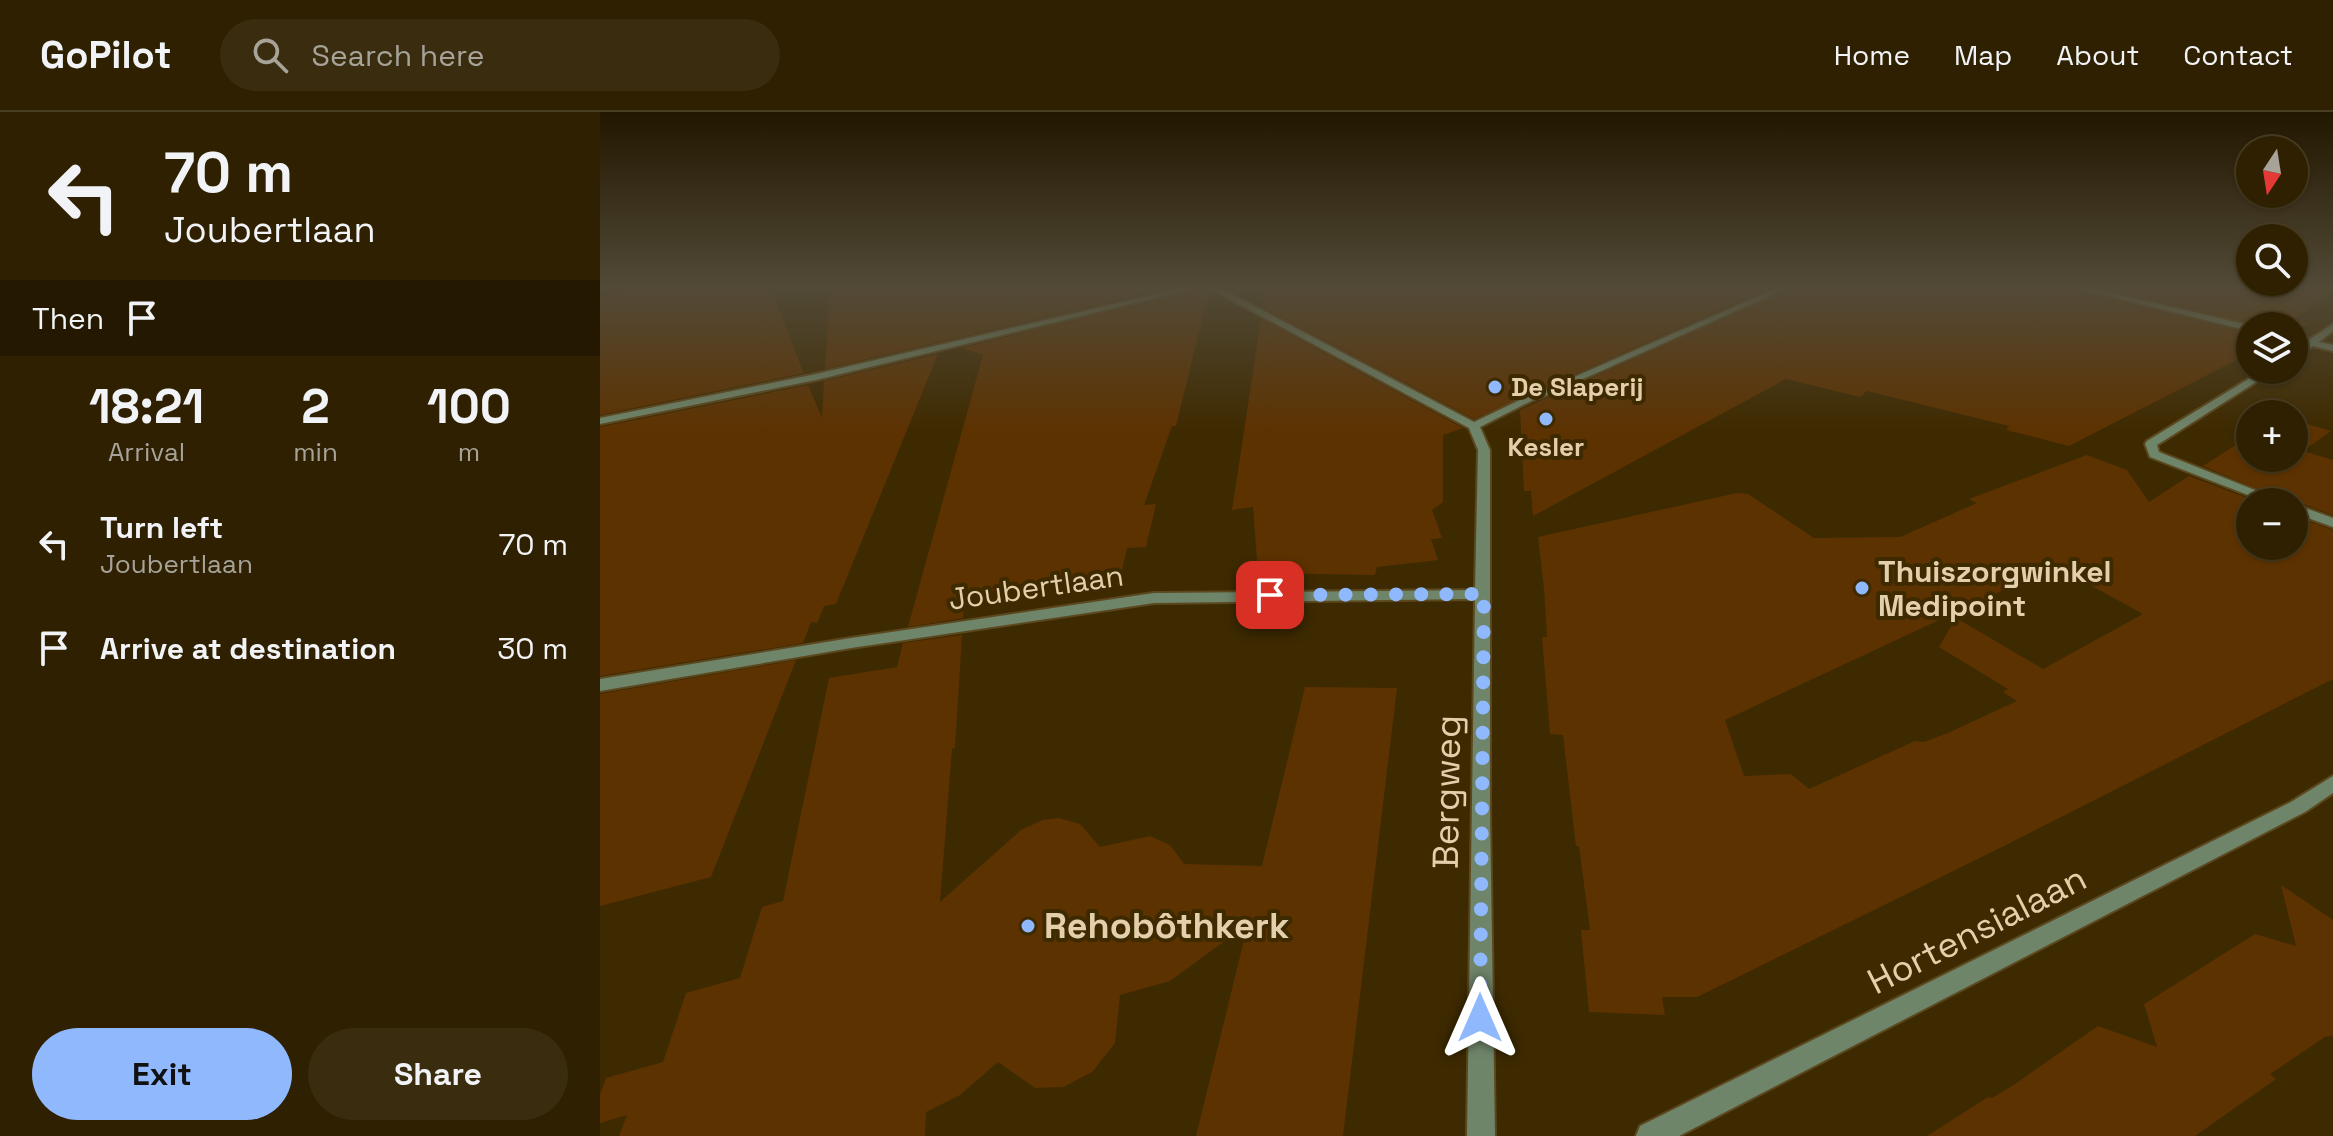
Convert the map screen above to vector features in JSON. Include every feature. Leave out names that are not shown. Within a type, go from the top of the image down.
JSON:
[{"type":"street","points":[[600,421],[816,377],[991,336]]},
{"type":"street","points":[[1303,336],[1474,426],[1674,336]]},
{"type":"street","points":[[2308,347],[2323,336]]},
{"type":"street","points":[[2308,342],[2333,348]]},
{"type":"street","points":[[2242,488],[2154,454],[2151,444],[2247,384]]},
{"type":"street","name":"Bergweg","points":[[1474,426],[1484,450],[1480,812],[1481,1136]]},
{"type":"street","points":[[2308,513],[2333,523]]},
{"type":"street","name":"Joubertlaan","points":[[600,685],[866,640],[1154,598],[1484,594]]},
{"type":"street","name":"Hortensialaan","points":[[1650,1136],[2298,807],[2333,783]]},
{"type":"building","points":[[600,336],[789,336],[804,373],[600,415]]},
{"type":"building","points":[[827,336],[966,336],[825,369]]},
{"type":"building","points":[[1010,336],[1198,336],[1176,426],[1172,426],[1144,505],[1156,504],[1146,547],[1127,548],[1121,575],[1004,586],[1003,589],[965,596],[963,618],[908,627],[983,355],[962,348]]},
{"type":"building","points":[[1258,336],[1292,336],[1463,428],[1443,435],[1443,502],[1432,510],[1442,538],[1431,539],[1438,560],[1377,567],[1375,575],[1258,573],[1253,507],[1232,510]]},
{"type":"building","points":[[1316,336],[1661,336],[1474,419]]},
{"type":"building","points":[[1685,336],[2236,336],[2236,360],[2069,446],[2006,430],[2009,426],[1867,391],[1860,397],[1786,379],[1533,516],[1531,491],[1524,491],[1520,410]]},
{"type":"building","points":[[938,354],[836,604],[824,606],[817,623],[811,622],[803,643],[600,676],[600,427],[808,385],[822,418],[824,381]]},
{"type":"building","points":[[2308,424],[2331,431],[2308,447]]},
{"type":"building","points":[[2236,445],[2236,472],[2308,472],[2308,452],[2333,460],[2333,515],[2308,506],[2308,488],[2255,488],[2203,466]]},
{"type":"building","points":[[2087,455],[2127,470],[2149,502],[2189,476],[2236,494],[2236,560],[2308,560],[2308,521],[2333,530],[2333,679],[1697,997],[1662,997],[1665,1015],[1589,1012],[1581,930],[1590,930],[1563,735],[1550,734],[1542,637],[1547,637],[1538,537],[1737,493],[1748,494],[1814,538],[1900,537],[1977,503],[1969,499]],"holes":[[[2055,566],[2143,614],[2043,669],[1956,618],[1939,647],[2008,689],[2003,692],[2017,701],[1948,733],[1924,742],[1915,741],[1809,789],[1791,774],[1744,776],[1725,720]]]},
{"type":"building","points":[[962,635],[940,902],[1021,830],[1043,820],[1059,818],[1080,824],[1100,847],[1150,836],[1170,845],[1184,864],[1262,866],[1305,687],[1397,688],[1343,1136],[1196,1136],[1248,924],[1170,981],[1120,995],[1115,1043],[1092,1072],[1063,1087],[1035,1088],[998,1062],[960,1095],[926,1112],[925,1136],[619,1136],[627,1115],[600,1123],[600,1095],[606,1078],[663,1062],[686,993],[740,978],[762,907],[783,901],[829,678],[897,667],[903,643]]},
{"type":"building","points":[[796,660],[711,877],[600,906],[600,694]]},
{"type":"building","points":[[2281,885],[2333,920],[2333,1036],[2325,1037],[2270,1074],[2276,1079],[2195,1136],[1927,1136],[1988,1097],[1992,1098],[2015,1084],[2098,1026],[2157,1047],[2144,1004],[2255,934],[2296,946]]},
{"type":"place","name":"De Slaperij","points":[[1495,387]]},
{"type":"place","name":"Kesler","points":[[1546,419]]},
{"type":"place","name":"Thuiszorgwinkel Medipoint","points":[[1862,588]]},
{"type":"place","name":"Rehobôthkerk","points":[[1028,926]]},
{"type":"route","points":[[1270,595],[1484,594],[1480,1018]]}]
